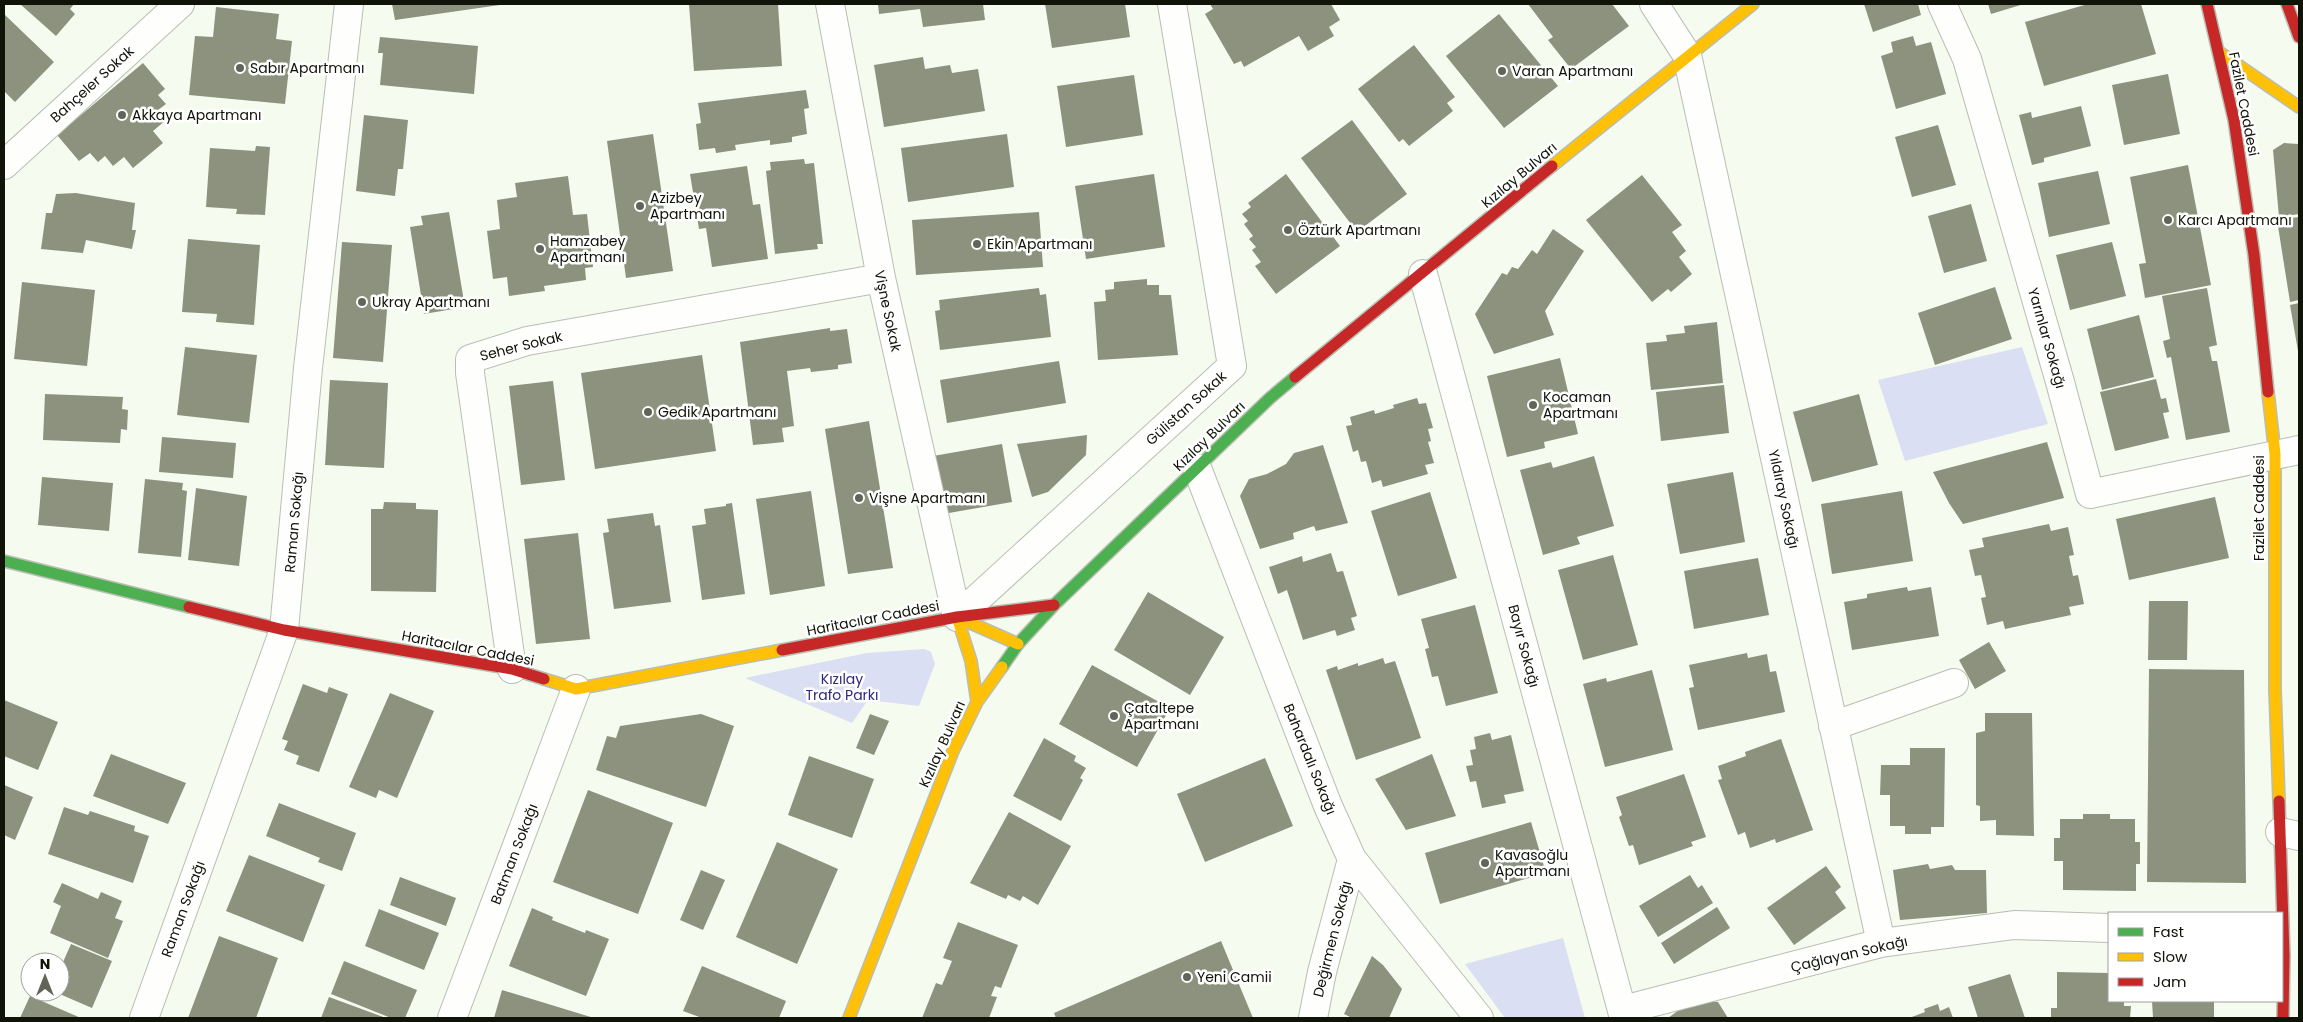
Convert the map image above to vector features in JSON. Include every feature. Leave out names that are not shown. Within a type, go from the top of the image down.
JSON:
[{"type":"street","name":"Bahçeler Sokak","points":[[4,164],[180,4]]},
{"type":"street","name":"Raman Sokağı","points":[[144,1018],[284,630],[309,358],[349,4]]},
{"type":"street","name":"Vişne Sokak","points":[[830,4],[881,278],[957,617]]},
{"type":"street","name":"Gülistan Sokak","points":[[957,617],[1232,366],[1172,4]]},
{"type":"street","points":[[1654,4],[1687,55]]},
{"type":"street","name":"Kızılay Bulvarı","points":[[849,1018],[953,751],[977,702],[1018,644],[1054,604],[1270,398],[1687,55],[1752,4]]},
{"type":"street","name":"Yarınlar Sokağı","points":[[1942,4],[1967,59],[2051,384],[2090,494],[2287,452]]},
{"type":"street","name":"Fazilet Caddesi","points":[[2207,4],[2234,120],[2254,255],[2287,452],[2275,690],[2289,834],[2283,934],[2283,1018]]},
{"type":"street","points":[[2287,4],[2299,37]]},
{"type":"street","points":[[2219,52],[2299,107]]},
{"type":"street","name":"Yıldıray Sokağı","points":[[1687,55],[1881,943]]},
{"type":"street","name":"Bayır Sokağı","points":[[1423,274],[1624,1014]]},
{"type":"street","name":"Seher Sokak","points":[[512,669],[470,373],[470,359],[527,341],[881,278]]},
{"type":"street","name":"Bahardalı Sokağı","points":[[1197,468],[1328,806],[1352,859],[1479,1018]]},
{"type":"street","name":"Haritacılar Caddesi","points":[[4,561],[284,630],[512,669],[576,689],[957,617],[1054,604]]},
{"type":"street","points":[[957,617],[1018,644]]},
{"type":"street","points":[[957,617],[971,661],[977,702]]},
{"type":"street","points":[[1833,726],[1954,683]]},
{"type":"street","name":"Batman Sokağı","points":[[452,1018],[576,689]]},
{"type":"street","name":"Değirmen Sokağı","points":[[1314,1018],[1322,972],[1352,859]]},
{"type":"street","name":"Çağlayan Sokağı","points":[[1624,1014],[1881,943],[2014,925],[2108,928]]},
{"type":"green space","points":[[2022,347],[2048,424],[1905,461],[1878,380]]},
{"type":"green space","name":"Kızılay Trafo Parkı","points":[[924,649],[931,652],[935,664],[919,706],[868,700],[852,723],[745,678],[867,653]]},
{"type":"green space","points":[[1563,938],[1585,1018],[1505,1018],[1465,964]]},
{"type":"building","points":[[20,4],[74,4],[70,9],[75,14],[56,36]]},
{"type":"building","points":[[392,4],[500,4],[500,5],[395,20]]},
{"type":"building","points":[[689,4],[778,4],[782,66],[694,71]]},
{"type":"building","points":[[878,4],[983,4],[985,20],[923,27],[920,9],[879,14]]},
{"type":"building","points":[[1045,4],[1125,4],[1130,37],[1052,48]]},
{"type":"building","points":[[1210,4],[1331,4],[1340,20],[1329,27],[1334,36],[1308,51],[1299,36],[1244,67],[1241,61],[1234,64],[1205,14],[1213,9]]},
{"type":"building","points":[[1528,4],[1612,4],[1629,26],[1571,69],[1548,40],[1553,37]]},
{"type":"building","points":[[1864,4],[1918,4],[1921,15],[1873,32]]},
{"type":"building","points":[[1988,4],[2024,4],[1991,14]]},
{"type":"building","points":[[2088,4],[2141,4],[2156,54],[2044,86],[2025,22]]},
{"type":"building","name":"Sabır Apartmanı","points":[[216,7],[279,14],[276,39],[292,41],[285,104],[189,95],[195,36],[213,37]]},
{"type":"building","points":[[4,14],[54,62],[15,102],[4,91]]},
{"type":"building","name":"Varan Apartmanı","points":[[1499,14],[1558,86],[1504,128],[1446,56]]},
{"type":"building","points":[[1913,36],[1916,46],[1931,42],[1946,94],[1896,109],[1881,56],[1893,52],[1891,42]]},
{"type":"building","points":[[380,37],[478,46],[474,94],[380,85],[383,53],[378,53]]},
{"type":"building","points":[[1414,45],[1455,97],[1447,103],[1453,111],[1409,146],[1403,139],[1399,142],[1358,89]]},
{"type":"building","points":[[923,57],[925,69],[950,65],[952,73],[978,69],[985,111],[884,127],[874,65]]},
{"type":"building","name":"Akkaya Apartmanı","points":[[143,63],[165,89],[158,95],[166,104],[158,110],[166,120],[153,131],[163,143],[133,168],[124,157],[113,166],[105,156],[98,162],[90,153],[79,161],[57,135]]},
{"type":"building","points":[[2168,74],[2180,134],[2124,145],[2112,85]]},
{"type":"building","points":[[1134,75],[1143,135],[1066,147],[1057,86]]},
{"type":"building","points":[[806,90],[809,108],[804,109],[807,134],[792,137],[792,142],[770,145],[770,140],[735,145],[736,150],[716,153],[715,148],[699,150],[696,124],[701,123],[698,103]]},
{"type":"building","points":[[2081,106],[2091,146],[2044,158],[2044,162],[2032,165],[2019,115],[2031,112],[2032,118]]},
{"type":"building","points":[[364,115],[408,120],[403,169],[398,169],[395,196],[356,191]]},
{"type":"building","points":[[1352,120],[1407,194],[1357,232],[1301,158]]},
{"type":"building","points":[[1938,125],[1956,185],[1912,197],[1895,137]]},
{"type":"building","name":"Azizbey Apartmanı","points":[[653,134],[673,271],[626,278],[607,141]]},
{"type":"building","points":[[1007,134],[1014,187],[908,202],[901,148]]},
{"type":"building","points":[[2284,143],[2299,144],[2299,214],[2279,217],[2273,150]]},
{"type":"building","points":[[256,146],[270,147],[265,215],[236,214],[237,209],[206,207],[210,148],[255,151]]},
{"type":"building","points":[[804,159],[805,164],[814,163],[823,244],[817,244],[818,249],[775,254],[766,171],[771,170],[770,162]]},
{"type":"building","name":"Karcı Apartmanı","points":[[2188,165],[2211,285],[2145,298],[2139,264],[2146,263],[2130,177]]},
{"type":"building","points":[[747,166],[753,205],[760,204],[768,259],[712,267],[706,228],[699,229],[690,174]]},
{"type":"building","points":[[2098,171],[2110,224],[2049,237],[2038,183]]},
{"type":"building","points":[[1154,174],[1165,247],[1086,259],[1075,186]]},
{"type":"building","name":"Öztürk Apartmanı","points":[[1286,174],[1340,246],[1276,294],[1255,266],[1261,262],[1252,250],[1256,247],[1249,239],[1253,236],[1244,224],[1248,221],[1242,214],[1251,207],[1248,203]]},
{"type":"building","points":[[1642,175],[1682,225],[1672,232],[1686,251],[1679,257],[1692,274],[1671,292],[1668,289],[1652,302],[1586,220]]},
{"type":"building","name":"Hamzabey Apartmanı","points":[[568,176],[573,215],[587,214],[593,267],[585,268],[586,280],[544,286],[545,291],[509,296],[507,277],[493,279],[487,231],[500,229],[497,200],[517,197],[515,183]]},
{"type":"building","points":[[76,193],[135,203],[132,230],[136,230],[132,249],[86,240],[83,253],[41,249],[46,213],[52,213],[56,194]]},
{"type":"building","points":[[1971,204],[1987,261],[1944,273],[1928,216]]},
{"type":"building","points":[[449,212],[465,307],[424,314],[410,227],[423,225],[421,216]]},
{"type":"building","name":"Ekin Apartmanı","points":[[1039,212],[1043,267],[916,275],[912,220]]},
{"type":"building","points":[[2299,217],[2299,300],[2290,302],[2277,220]]},
{"type":"building","points":[[1553,229],[1584,251],[1545,311],[1554,335],[1494,354],[1475,314],[1502,273],[1507,275],[1512,267],[1518,269],[1532,250],[1537,254]]},
{"type":"building","points":[[188,239],[260,245],[254,325],[216,322],[217,314],[182,312]]},
{"type":"building","name":"Ukray Apartmanı","points":[[342,242],[392,245],[383,362],[333,358]]},
{"type":"building","points":[[2112,242],[2126,296],[2070,310],[2056,255]]},
{"type":"building","points":[[1147,279],[1147,285],[1159,285],[1159,295],[1171,295],[1178,355],[1098,360],[1094,302],[1106,301],[1105,290],[1114,289],[1114,282]]},
{"type":"building","points":[[22,282],[95,290],[87,366],[14,359]]},
{"type":"building","points":[[1995,287],[2012,339],[1935,365],[1918,313]]},
{"type":"building","points":[[1039,288],[1040,295],[1046,294],[1051,337],[940,350],[935,311],[940,310],[939,300]]},
{"type":"building","points":[[2207,288],[2217,345],[2209,347],[2212,361],[2217,361],[2230,432],[2186,440],[2171,357],[2167,358],[2163,341],[2170,339],[2162,296]]},
{"type":"building","points":[[2299,303],[2299,351],[2298,351],[2290,305]]},
{"type":"building","points":[[2139,315],[2154,377],[2102,390],[2087,329]]},
{"type":"building","points":[[1717,322],[1723,383],[1651,390],[1646,343],[1667,341],[1666,335],[1685,333],[1684,326]]},
{"type":"building","points":[[830,328],[830,331],[847,329],[852,363],[838,365],[838,369],[811,372],[810,368],[787,371],[794,426],[782,428],[784,442],[753,445],[740,342]]},
{"type":"building","points":[[185,347],[257,355],[249,423],[177,415]]},
{"type":"building","name":"Gedik Apartmanı","points":[[702,355],[716,451],[595,469],[581,373]]},
{"type":"building","name":"Kocaman Apartmanı","points":[[1560,358],[1578,434],[1544,442],[1545,448],[1507,457],[1487,376]]},
{"type":"building","points":[[1059,361],[1066,403],[947,423],[940,380]]},
{"type":"building","points":[[2156,379],[2161,399],[2166,398],[2169,412],[2163,413],[2169,438],[2115,451],[2100,392]]},
{"type":"building","points":[[330,380],[388,383],[384,468],[325,465]]},
{"type":"building","points":[[553,381],[565,480],[521,485],[509,386]]},
{"type":"building","points":[[1724,385],[1729,433],[1661,441],[1656,392]]},
{"type":"building","points":[[45,394],[123,397],[122,409],[128,410],[127,430],[121,429],[120,443],[43,440]]},
{"type":"building","points":[[1859,394],[1878,465],[1812,482],[1793,412]]},
{"type":"building","points":[[1417,398],[1419,404],[1426,403],[1433,428],[1428,429],[1431,441],[1428,442],[1434,463],[1425,465],[1428,474],[1383,487],[1381,480],[1372,483],[1366,461],[1361,462],[1358,450],[1353,452],[1346,426],[1352,425],[1350,417],[1374,410],[1375,414],[1394,408],[1393,405]]},
{"type":"building","name":"Vişne Apartmanı","points":[[869,421],[893,568],[848,574],[825,429]]},
{"type":"building","points":[[1087,435],[1086,455],[1048,492],[1032,497],[1017,444]]},
{"type":"building","points":[[162,437],[236,443],[233,478],[159,472]]},
{"type":"building","points":[[2047,442],[2064,498],[1963,524],[1949,503],[1933,472]]},
{"type":"building","points":[[1002,444],[1012,502],[943,514],[933,456]]},
{"type":"building","points":[[1323,445],[1348,523],[1316,531],[1314,526],[1293,533],[1294,539],[1260,549],[1240,496],[1249,479],[1267,474],[1286,464],[1294,453]]},
{"type":"building","points":[[1594,456],[1614,526],[1577,537],[1580,544],[1543,555],[1520,470],[1551,462],[1553,468]]},
{"type":"building","points":[[1733,472],[1745,542],[1680,554],[1667,484]]},
{"type":"building","points":[[42,477],[113,483],[109,531],[38,525]]},
{"type":"building","points":[[145,479],[183,483],[182,490],[187,491],[181,557],[138,553]]},
{"type":"building","points":[[196,488],[247,496],[239,566],[188,560]]},
{"type":"building","points":[[811,491],[825,586],[770,595],[756,499]]},
{"type":"building","points":[[1902,491],[1913,561],[1832,574],[1821,504]]},
{"type":"building","points":[[1430,492],[1457,578],[1398,596],[1371,511]]},
{"type":"building","points":[[2215,497],[2229,558],[2129,580],[2116,519]]},
{"type":"building","points":[[384,502],[416,503],[416,509],[438,510],[436,592],[371,591],[371,509],[383,509]]},
{"type":"building","points":[[732,503],[745,594],[702,600],[692,526],[706,524],[704,509],[726,506],[726,504]]},
{"type":"building","points":[[653,513],[655,526],[660,525],[671,602],[614,609],[603,533],[609,532],[607,519]]},
{"type":"building","points":[[2049,524],[2051,531],[2068,527],[2074,555],[2069,556],[2073,576],[2078,575],[2084,604],[2069,607],[2071,615],[2005,629],[2003,621],[1987,625],[1981,598],[1986,597],[1981,575],[1975,576],[1969,550],[1984,547],[1982,538]]},
{"type":"building","points":[[578,533],[590,639],[536,644],[524,539]]},
{"type":"building","points":[[1331,553],[1337,572],[1343,571],[1357,616],[1351,618],[1355,630],[1337,636],[1335,630],[1303,640],[1287,590],[1278,594],[1269,567],[1302,556],[1303,562]]},
{"type":"building","points":[[1613,555],[1638,645],[1583,660],[1558,570]]},
{"type":"building","points":[[1758,558],[1769,615],[1694,629],[1684,571]]},
{"type":"building","points":[[1907,587],[1908,591],[1931,587],[1939,636],[1852,650],[1844,602],[1867,598],[1867,594]]},
{"type":"building","points":[[1148,592],[1224,637],[1190,695],[1114,650]]},
{"type":"building","points":[[2149,601],[2188,601],[2187,660],[2148,660]]},
{"type":"building","points":[[1475,605],[1498,693],[1446,706],[1438,676],[1432,677],[1425,649],[1429,648],[1421,619]]},
{"type":"building","points":[[1989,642],[2006,671],[1975,689],[1959,660]]},
{"type":"building","points":[[1747,653],[1748,658],[1767,654],[1770,672],[1776,671],[1785,712],[1698,730],[1689,688],[1694,687],[1689,665]]},
{"type":"building","points":[[1383,658],[1385,664],[1395,661],[1421,738],[1356,760],[1326,670],[1337,666],[1338,670],[1358,663],[1358,666]]},
{"type":"building","name":"Çataltepe Apartmanı","points":[[1092,665],[1170,708],[1137,767],[1059,724]]},
{"type":"building","points":[[2149,669],[2244,670],[2246,883],[2147,882]]},
{"type":"building","points":[[1652,670],[1673,750],[1605,767],[1583,684],[1606,678],[1607,682]]},
{"type":"building","points":[[303,684],[327,693],[329,687],[348,694],[319,772],[296,764],[299,756],[284,750],[288,741],[282,739]]},
{"type":"building","points":[[390,693],[434,711],[397,798],[379,790],[376,798],[349,787]]},
{"type":"building","points":[[4,700],[58,722],[38,770],[4,756]]},
{"type":"building","points":[[1985,713],[2032,713],[2034,836],[1996,835],[1996,820],[1980,821],[1980,806],[1976,805],[1976,733],[1985,731]]},
{"type":"building","points":[[701,714],[734,726],[706,807],[596,770],[607,736],[616,738],[620,726]]},
{"type":"building","points":[[870,714],[889,721],[874,755],[856,748]]},
{"type":"building","points":[[1490,733],[1492,740],[1511,735],[1524,791],[1504,795],[1506,803],[1482,808],[1476,781],[1470,782],[1466,766],[1473,765],[1470,750],[1476,749],[1474,737]]},
{"type":"building","points":[[1044,738],[1076,756],[1074,761],[1086,768],[1080,778],[1083,780],[1061,821],[1013,796]]},
{"type":"building","points":[[1781,739],[1813,830],[1776,843],[1775,839],[1750,848],[1745,832],[1738,835],[1718,780],[1722,779],[1718,766],[1746,756],[1745,752]]},
{"type":"building","points":[[1910,748],[1945,748],[1944,827],[1931,827],[1931,834],[1905,834],[1905,826],[1890,826],[1890,795],[1880,795],[1881,765],[1910,765]]},
{"type":"building","points":[[111,754],[186,783],[168,824],[93,796]]},
{"type":"building","points":[[1432,754],[1456,816],[1406,830],[1375,779]]},
{"type":"building","points":[[809,756],[874,779],[852,838],[788,815]]},
{"type":"building","points":[[1265,758],[1293,826],[1205,862],[1177,794]]},
{"type":"building","points":[[1684,774],[1706,837],[1691,842],[1693,846],[1639,865],[1633,845],[1629,846],[1619,817],[1622,815],[1616,797]]},
{"type":"building","points":[[4,785],[33,797],[15,840],[4,835]]},
{"type":"building","points":[[588,790],[673,823],[638,914],[553,882]]},
{"type":"building","points":[[279,803],[356,833],[342,871],[318,862],[320,858],[266,836]]},
{"type":"building","points":[[64,807],[88,815],[90,811],[135,826],[134,831],[149,836],[133,883],[48,854]]},
{"type":"building","points":[[1009,812],[1071,846],[1038,905],[1023,896],[1020,901],[1008,895],[1006,899],[970,883]]},
{"type":"building","points":[[2083,814],[2110,814],[2110,819],[2135,819],[2135,842],[2140,842],[2140,864],[2136,864],[2136,891],[2063,890],[2063,861],[2054,861],[2054,838],[2060,838],[2060,819],[2083,819]]},
{"type":"building","name":"Kavasoğlu Apartmanı","points":[[1531,822],[1546,873],[1440,904],[1425,853]]},
{"type":"building","points":[[777,842],[838,869],[797,964],[736,937]]},
{"type":"building","points":[[249,855],[325,885],[303,942],[226,911]]},
{"type":"building","points":[[1928,864],[1930,869],[1952,865],[1955,870],[1986,870],[1987,913],[1900,920],[1893,870]]},
{"type":"building","points":[[1826,866],[1841,887],[1835,892],[1846,908],[1794,945],[1767,908]]},
{"type":"building","points":[[701,870],[725,880],[703,930],[680,920]]},
{"type":"building","points":[[1690,875],[1698,888],[1702,885],[1713,903],[1658,937],[1639,906]]},
{"type":"building","points":[[400,877],[456,898],[446,926],[390,905]]},
{"type":"building","points":[[62,883],[98,899],[101,892],[122,901],[115,918],[123,921],[108,958],[50,933],[61,906],[53,902]]},
{"type":"building","points":[[1717,907],[1730,928],[1674,964],[1661,943]]},
{"type":"building","points":[[532,908],[553,917],[552,920],[585,933],[586,930],[609,939],[586,996],[509,966]]},
{"type":"building","points":[[379,909],[439,933],[424,970],[365,946]]},
{"type":"building","points":[[958,922],[1018,945],[1001,988],[995,986],[991,996],[997,997],[989,1018],[922,1018],[936,983],[942,985],[952,961],[943,958]]},
{"type":"building","points":[[219,936],[278,958],[256,1018],[188,1018]]},
{"type":"building","name":"Yeni Camii","points":[[1221,941],[1253,1018],[1056,1018],[1054,1013]]},
{"type":"building","points":[[71,944],[112,961],[92,1008],[70,998],[70,952],[67,952]]},
{"type":"building","points":[[1372,956],[1383,965],[1402,989],[1389,1018],[1352,1018],[1344,1014]]},
{"type":"building","points":[[344,961],[417,990],[405,1018],[391,1018],[331,994]]},
{"type":"building","points":[[702,966],[786,1001],[779,1018],[702,1018],[683,1011]]},
{"type":"building","points":[[2057,972],[2108,973],[2108,1002],[2124,1002],[2124,1006],[2131,1006],[2130,1018],[2051,1018],[2051,1008],[2057,1008]]},
{"type":"building","points":[[2010,974],[2025,1018],[1978,1018],[1968,987]]},
{"type":"building","points":[[502,990],[594,1018],[494,1018]]},
{"type":"building","points":[[329,997],[386,1018],[321,1018]]},
{"type":"building","points":[[1694,999],[1718,1002],[1728,1018],[1668,1018]]},
{"type":"building","points":[[27,1002],[44,1002],[81,1018],[20,1018]]},
{"type":"building","points":[[2152,1002],[2214,1002],[2214,1018],[2153,1018]]},
{"type":"building","points":[[1938,1004],[1940,1011],[1949,1007],[1953,1018],[1909,1018],[1925,1012],[1924,1009]]},
{"type":"traffic: fast","points":[[1002,667],[1018,644],[1054,605],[1270,398],[1295,377]]},
{"type":"traffic: fast","points":[[4,561],[189,607]]},
{"type":"traffic: slow","points":[[1552,166],[1753,4]]},
{"type":"traffic: slow","points":[[2219,52],[2299,107]]},
{"type":"traffic: slow","points":[[2268,392],[2275,454],[2275,690],[2279,801]]},
{"type":"traffic: slow","points":[[957,617],[971,661],[977,702]]},
{"type":"traffic: slow","points":[[957,617],[1018,644]]},
{"type":"traffic: slow","points":[[544,679],[576,689],[782,650]]},
{"type":"traffic: slow","points":[[849,1018],[953,751],[977,702],[1002,667]]},
{"type":"traffic: jam","points":[[2207,4],[2234,120],[2254,255],[2268,392]]},
{"type":"traffic: jam","points":[[2287,4],[2299,37]]},
{"type":"traffic: jam","points":[[1295,377],[1552,166]]},
{"type":"traffic: jam","points":[[782,650],[957,617],[1054,605]]},
{"type":"traffic: jam","points":[[189,607],[284,630],[512,669],[544,679]]},
{"type":"traffic: jam","points":[[2279,801],[2283,912]]},
{"type":"traffic: jam","points":[[2283,924],[2283,1018]]},
{"type":"place","name":"Sabır Apartmanı","points":[[240,68]]},
{"type":"place","name":"Varan Apartmanı","points":[[1502,71]]},
{"type":"place","name":"Akkaya Apartmanı","points":[[122,115]]},
{"type":"place","name":"Azizbey Apartmanı","points":[[640,206]]},
{"type":"place","name":"Karcı Apartmanı","points":[[2168,220]]},
{"type":"place","name":"Öztürk Apartmanı","points":[[1288,230]]},
{"type":"place","name":"Ekin Apartmanı","points":[[977,244]]},
{"type":"place","name":"Hamzabey Apartmanı","points":[[540,249]]},
{"type":"place","name":"Ukray Apartmanı","points":[[362,302]]},
{"type":"place","name":"Kocaman Apartmanı","points":[[1533,405]]},
{"type":"place","name":"Gedik Apartmanı","points":[[648,412]]},
{"type":"place","name":"Vişne Apartmanı","points":[[859,498]]},
{"type":"place","name":"Çataltepe Apartmanı","points":[[1114,716]]},
{"type":"place","name":"Kavasoğlu Apartmanı","points":[[1485,863]]},
{"type":"place","name":"Yeni Camii","points":[[1187,977]]}]
